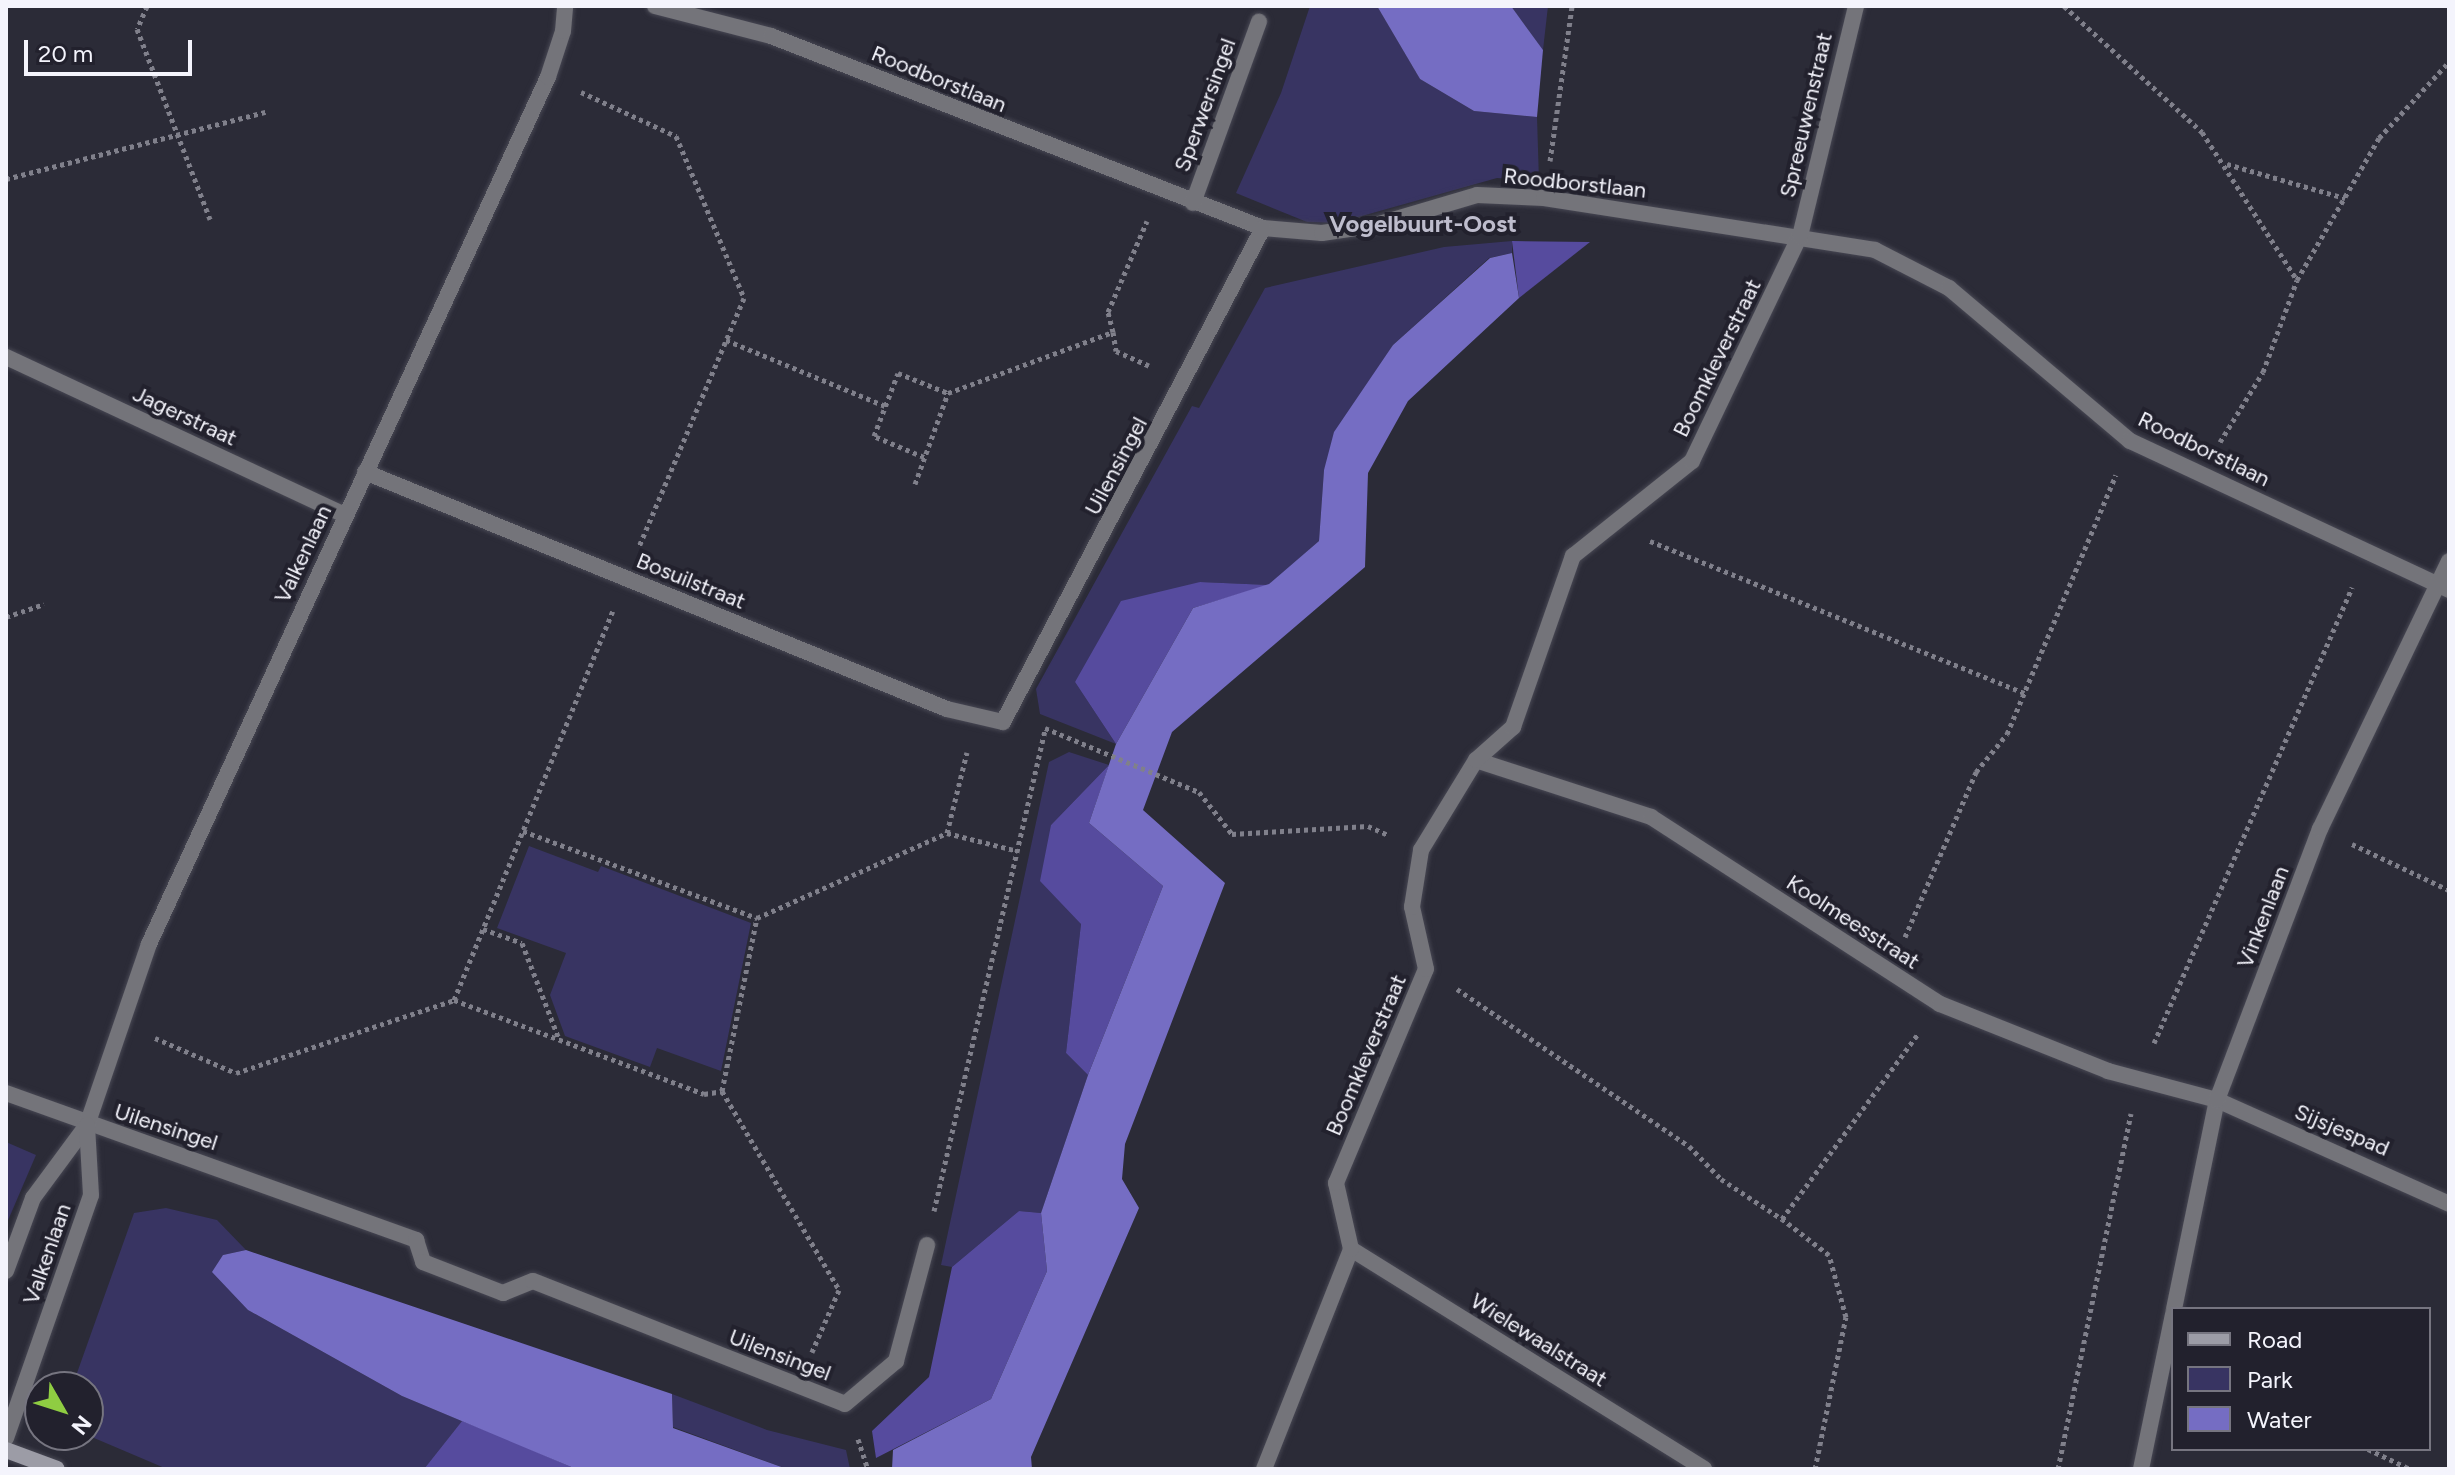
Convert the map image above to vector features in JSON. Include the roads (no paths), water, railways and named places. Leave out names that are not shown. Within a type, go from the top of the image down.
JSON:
[{"type":"street","name":"Valkenlaan","points":[[6,1271],[33,1198],[87,1125],[149,944],[548,77],[563,31],[565,6]]},
{"type":"street","name":"Roodborstlaan","points":[[655,6],[771,36],[1160,191],[1263,228],[1322,233],[1376,225],[1477,195],[1544,198],[1875,250],[1949,288],[2130,441],[2368,550],[2442,588]]},
{"type":"street","name":"Spreeuwenstraat","points":[[1800,236],[1856,6]]},
{"type":"street","name":"Sperwersingel","points":[[1193,203],[1259,22]]},
{"type":"street","name":"Uilensingel","points":[[1003,722],[1185,383],[1263,228]]},
{"type":"street","name":"Boomkleverstraat","points":[[1351,1249],[1336,1183],[1426,969],[1412,907],[1421,850],[1476,760],[1513,727],[1573,556],[1692,461],[1800,236]]},
{"type":"street","name":"Jagerstraat","points":[[6,357],[345,515]]},
{"type":"street","name":"Bosuilstraat","points":[[365,472],[947,709],[1003,722]]},
{"type":"street","name":"Vinkenlaan","points":[[2175,1307],[2217,1100],[2320,829],[2442,588],[2449,561]]},
{"type":"street","name":"Koolmeesstraat","points":[[1476,760],[1651,817],[1940,1004],[2138,1080],[2217,1100]]},
{"type":"street","points":[[6,1093],[87,1125]]},
{"type":"street","name":"Sijsjespad","points":[[2217,1100],[2449,1204]]},
{"type":"street","name":"Valkenlaan","points":[[6,1438],[91,1195],[87,1125]]},
{"type":"street","name":"Uilensingel","points":[[87,1125],[416,1240],[423,1262],[503,1293],[533,1281],[845,1404],[896,1361],[927,1245]]},
{"type":"street","points":[[1264,1469],[1351,1249]]},
{"type":"street","name":"Wielewaalstraat","points":[[1351,1249],[1704,1469]]},
{"type":"street","name":"Vinkenlaan","points":[[2141,1469],[2171,1325]]},
{"type":"street","points":[[6,1450],[57,1469]]},
{"type":"water","points":[[1377,6],[1511,6],[1543,50],[1537,117],[1474,111],[1420,79]]},
{"type":"water","points":[[1512,253],[1519,298],[1408,401],[1368,473],[1365,567],[1172,732],[1143,810],[1225,883],[1125,1144],[1122,1179],[1139,1208],[1031,1457],[1032,1469],[892,1469],[893,1450],[991,1399],[1047,1271],[1041,1213],[1088,1075],[1163,886],[1089,823],[1116,744],[1193,608],[1269,584],[1319,541],[1324,470],[1334,432],[1393,345],[1490,258]]},
{"type":"water","points":[[246,1250],[672,1394],[673,1428],[787,1469],[576,1469],[402,1396],[248,1310],[212,1272],[223,1255]]},
{"type":"district","name":"Vogelbuurt-Oost","points":[[1423,224]]}]
